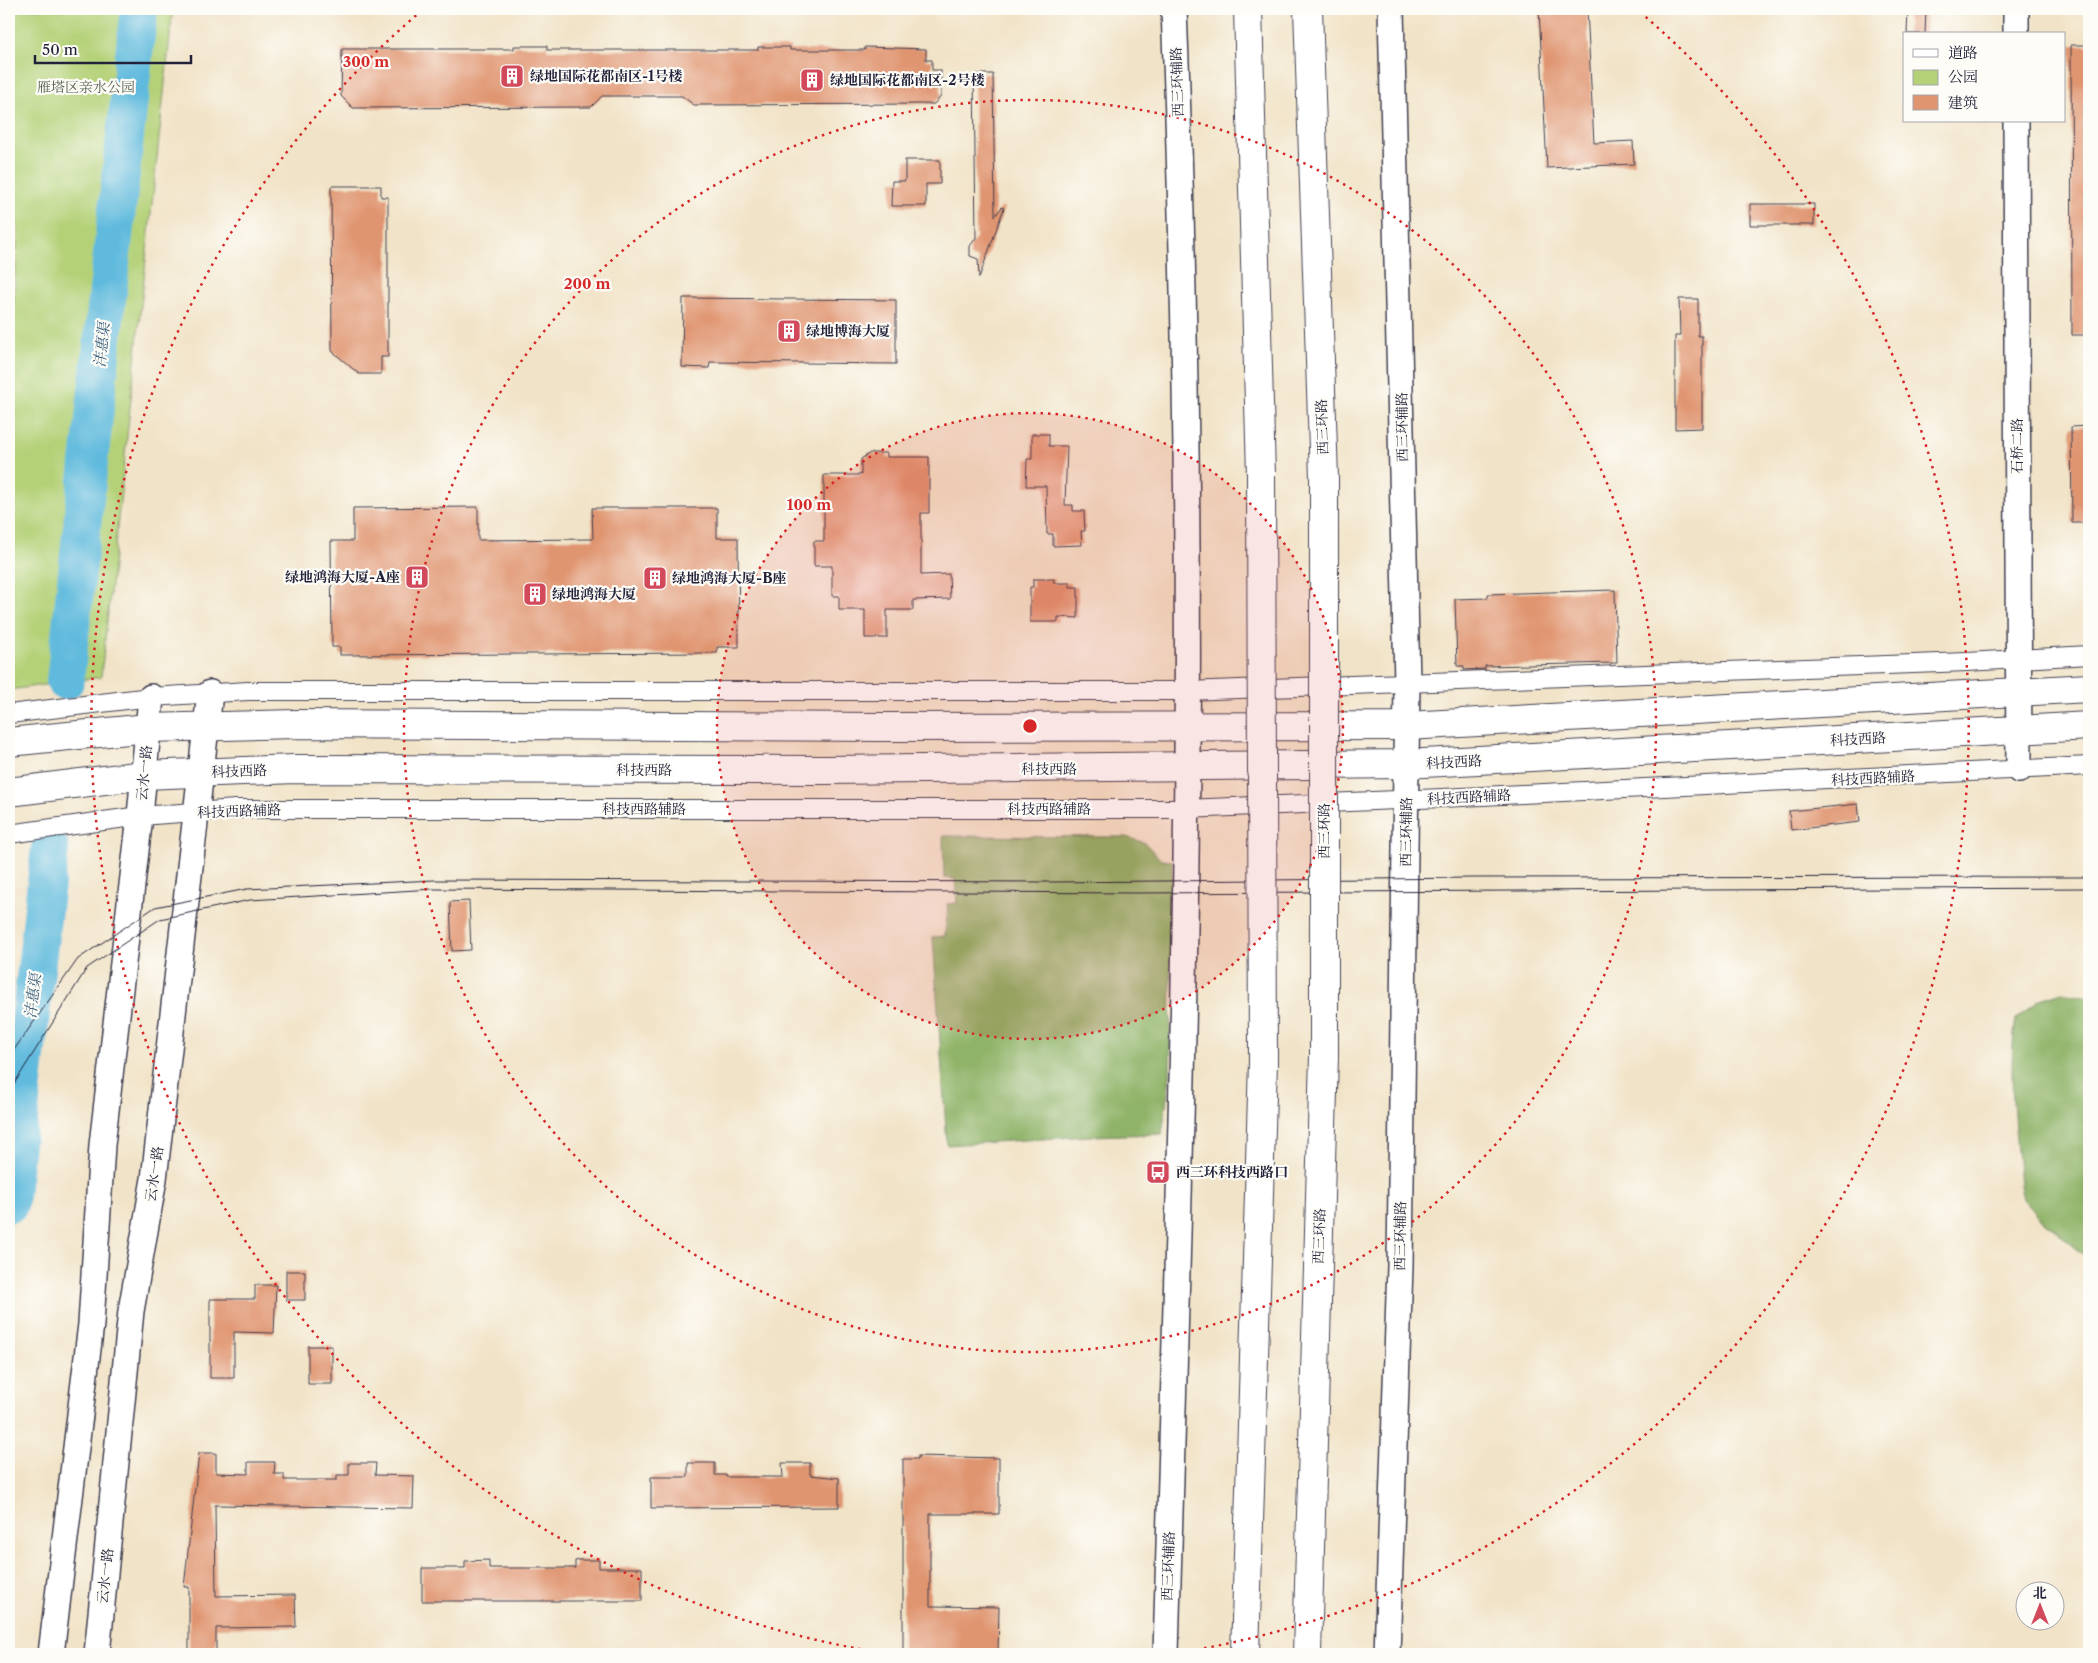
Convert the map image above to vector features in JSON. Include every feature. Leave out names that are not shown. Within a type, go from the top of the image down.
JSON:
[{"type":"main road","name":"西三环辅路","points":[[1166,1654],[1188,726],[1182,205],[1174,9]]},
{"type":"main road","points":[[1245,1654],[1263,1062],[1261,475],[1248,9]]},
{"type":"main road","name":"西三环路","points":[[1307,1654],[1324,1056],[1324,478],[1308,9]]},
{"type":"main road","name":"西三环辅路","points":[[1387,1654],[1400,1266],[1407,726],[1391,9]]},
{"type":"main road","points":[[2016,9],[2016,32]]},
{"type":"main road","name":"石桥二路","points":[[2016,122],[2018,770]]},
{"type":"main road","points":[[9,742],[148,728],[295,724],[873,727],[1407,726],[2089,688]]},
{"type":"main road","name":"云水一路","points":[[97,1654],[131,1311],[154,1179],[210,693]]},
{"type":"main road","name":"云水一路","points":[[51,1654],[91,1324],[102,1145],[140,816],[151,697]]},
{"type":"main road","name":"科技西路","points":[[9,792],[144,775],[295,769],[1187,768],[1406,764],[2089,726]]},
{"type":"street","points":[[9,714],[151,697],[248,691],[1187,691],[1967,662],[2089,655]]},
{"type":"street","name":"科技西路辅路","points":[[9,834],[140,816],[236,809],[1186,808],[1406,800],[2089,766]]},
{"type":"green space","name":"雁塔区亲水公园","points":[[9,9],[173,9],[101,677],[9,690],[9,378],[18,229],[9,189]]},
{"type":"green space","points":[[943,836],[1126,837],[1145,843],[1161,860],[1172,861],[1170,1076],[1162,1134],[1089,1136],[947,1145],[933,937],[945,936],[947,904],[957,903],[955,879],[944,878]]},
{"type":"green space","points":[[2062,992],[2089,997],[2089,1259],[2038,1216],[2023,1199],[2020,1185],[2012,1081],[2013,1039],[2016,1019],[2040,999]]},
{"type":"building","points":[[1539,9],[1587,9],[1594,143],[1633,141],[1634,164],[1547,168]]},
{"type":"building","points":[[1908,9],[1926,9],[1925,32],[1907,32]]},
{"type":"building","points":[[2071,45],[2089,45],[2089,335],[2072,335]]},
{"type":"building","points":[[514,46],[547,46],[547,50],[758,50],[758,47],[790,47],[790,50],[865,50],[865,47],[926,49],[926,60],[932,60],[932,70],[941,70],[941,96],[934,104],[694,105],[682,96],[602,96],[591,107],[353,108],[341,96],[342,49],[514,49]]},
{"type":"building","points":[[974,74],[993,74],[995,216],[1002,207],[1004,208],[979,278],[978,259],[970,256],[970,246],[976,238]]},
{"type":"building","points":[[905,160],[940,160],[940,184],[926,184],[926,206],[891,206],[892,181],[905,181]]},
{"type":"building","points":[[331,186],[381,186],[381,197],[388,197],[388,357],[381,357],[381,374],[359,374],[332,351]]},
{"type":"building","points":[[1750,204],[1814,204],[1814,225],[1750,225]]},
{"type":"building","name":"绿地博海大厦","points":[[683,298],[896,300],[896,364],[710,362],[709,368],[682,367]]},
{"type":"building","points":[[1679,299],[1698,299],[1698,336],[1702,336],[1702,428],[1675,429],[1675,336],[1680,336]]},
{"type":"building","points":[[2089,426],[2089,523],[2072,523],[2071,427]]},
{"type":"building","points":[[1032,434],[1049,434],[1049,446],[1067,446],[1065,505],[1073,505],[1073,511],[1084,511],[1085,531],[1081,531],[1082,545],[1053,546],[1053,534],[1047,534],[1046,486],[1026,486],[1027,459],[1032,459]]},
{"type":"building","points":[[870,453],[887,453],[887,457],[929,457],[929,513],[921,513],[921,575],[949,574],[950,599],[913,600],[913,610],[887,610],[887,638],[865,638],[865,610],[839,610],[839,596],[832,596],[832,566],[814,566],[814,541],[824,541],[824,475],[861,475],[861,459]]},
{"type":"building","name":"绿地鸿海大厦","points":[[478,507],[478,540],[593,539],[592,508],[717,508],[717,538],[738,538],[739,647],[717,647],[717,653],[340,655],[340,647],[332,647],[331,541],[353,541],[353,508]]},
{"type":"building","points":[[1033,579],[1054,579],[1054,583],[1070,583],[1070,587],[1078,587],[1078,618],[1058,617],[1058,622],[1030,622],[1030,587],[1033,587]]},
{"type":"building","points":[[1615,590],[1617,663],[1485,666],[1485,669],[1464,670],[1464,666],[1457,666],[1455,599],[1488,598],[1488,594]]},
{"type":"building","points":[[1858,804],[1860,822],[1791,830],[1789,811]]},
{"type":"building","points":[[469,901],[471,950],[452,951],[450,902]]},
{"type":"building","points":[[286,1271],[305,1271],[305,1300],[286,1300]]},
{"type":"building","points":[[255,1285],[276,1285],[274,1333],[234,1332],[234,1378],[210,1378],[210,1299],[255,1299]]},
{"type":"building","points":[[308,1346],[332,1346],[332,1384],[308,1384]]},
{"type":"building","points":[[199,1453],[216,1453],[216,1473],[248,1474],[248,1462],[275,1462],[274,1474],[284,1474],[284,1480],[337,1480],[337,1475],[349,1475],[349,1463],[376,1463],[375,1475],[414,1476],[413,1508],[215,1505],[216,1596],[295,1595],[296,1627],[216,1628],[216,1654],[189,1654],[189,1587],[184,1587]]},
{"type":"building","points":[[918,1456],[999,1458],[999,1514],[930,1514],[930,1606],[999,1607],[998,1654],[903,1654],[903,1459],[918,1459]]},
{"type":"building","points":[[688,1463],[715,1463],[715,1475],[726,1475],[726,1477],[783,1477],[782,1463],[810,1463],[810,1475],[839,1478],[839,1507],[651,1508],[651,1477],[688,1477]]},
{"type":"building","points":[[489,1560],[489,1568],[575,1568],[575,1561],[599,1560],[599,1568],[642,1568],[642,1601],[422,1601],[422,1568],[465,1568],[465,1561]]},
{"type":"waterway","name":"沣惠渠","points":[[65,681],[139,9]]},
{"type":"waterway","name":"沣惠渠","points":[[9,1204],[50,848]]},
{"type":"tram line","points":[[9,1057],[78,959],[155,907],[247,889],[435,880],[1054,882],[1474,878],[2089,877]]},
{"type":"tram line","points":[[9,1092],[87,968],[160,919],[250,900],[433,889],[1135,893],[2089,888]]},
{"type":"place","name":"绿地国际花都南区-1号楼","points":[[512,76]]},
{"type":"place","name":"绿地国际花都南区-2号楼","points":[[812,80]]},
{"type":"place","name":"绿地博海大厦","points":[[789,331]]},
{"type":"place","name":"绿地鸿海大厦-A座","points":[[417,577]]},
{"type":"place","name":"绿地鸿海大厦-B座","points":[[655,578]]},
{"type":"place","name":"绿地鸿海大厦","points":[[535,594]]},
{"type":"place","name":"西三环科技西路口","points":[[1158,1172]]}]
